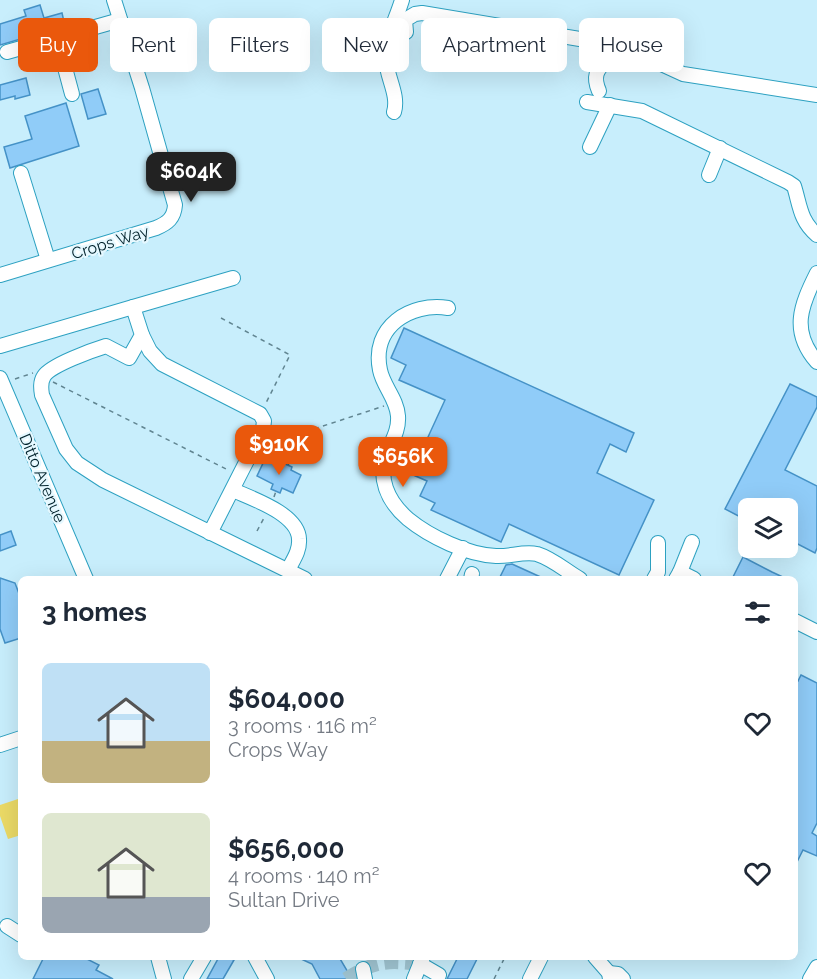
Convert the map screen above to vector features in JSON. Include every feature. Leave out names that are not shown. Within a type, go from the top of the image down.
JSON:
[{"type":"street","name":"Crops Way","points":[[114,0],[119,18]]},
{"type":"street","points":[[398,18],[402,0]]},
{"type":"street","points":[[407,18],[422,13],[610,44],[631,49],[683,74],[817,95]]},
{"type":"street","points":[[7,52],[18,49]]},
{"type":"street","points":[[66,72],[72,94]]},
{"type":"street","name":"Crops Way","points":[[0,275],[156,228],[171,219],[175,205],[137,72]]},
{"type":"street","points":[[388,72],[396,104],[394,112]]},
{"type":"street","points":[[597,72],[595,82],[599,91]]},
{"type":"street","points":[[587,102],[642,111],[794,186],[800,212],[805,222],[817,235]]},
{"type":"street","points":[[590,147],[610,105]]},
{"type":"street","points":[[709,175],[720,148]]},
{"type":"street","points":[[21,173],[48,260]]},
{"type":"street","points":[[817,273],[803,301],[800,321],[804,344],[817,362]]},
{"type":"street","points":[[0,346],[232,278]]},
{"type":"street","points":[[448,309],[436,306],[416,309],[395,321],[387,330],[379,349],[381,376],[395,403],[398,415],[398,428],[385,458],[383,470],[383,482],[387,491],[406,517],[435,538],[497,556],[538,554],[554,561],[576,576]]},
{"type":"street","points":[[134,308],[142,335],[150,351],[162,364],[262,417],[263,429],[210,533]]},
{"type":"street","points":[[142,335],[129,358],[106,346],[50,369],[43,377],[42,395],[62,441],[77,463],[103,480],[299,576]]},
{"type":"street","name":"Ditto Avenue","points":[[1,381],[85,576]]},
{"type":"street","points":[[233,490],[269,506],[290,520],[297,528],[300,539],[297,553],[288,570]]},
{"type":"street","points":[[656,576],[658,572],[658,543]]},
{"type":"street","points":[[678,575],[692,543]]},
{"type":"street","points":[[449,576],[463,548]]},
{"type":"street","points":[[798,622],[817,632]]},
{"type":"street","points":[[0,745],[18,739]]},
{"type":"street","points":[[7,926],[18,932]]},
{"type":"street","points":[[159,960],[164,979]]},
{"type":"street","points":[[191,979],[202,960]]},
{"type":"street","points":[[257,960],[267,979]]},
{"type":"street","points":[[414,979],[422,960],[439,975]]},
{"type":"street","points":[[530,979],[540,960]]},
{"type":"street","points":[[597,960],[610,976],[618,974],[623,979]]},
{"type":"street","points":[[810,979],[817,967]]},
{"type":"path","points":[[221,318],[290,355],[264,407]]},
{"type":"path","points":[[1,381],[30,373],[43,377],[240,476]]},
{"type":"path","points":[[288,465],[305,437],[317,428],[395,403]]},
{"type":"path","points":[[257,531],[276,491]]},
{"type":"path","points":[[494,979],[504,960]]},
{"type":"shaded area","points":[[18,799],[18,836],[8,839],[0,816],[0,805]]},
{"type":"building","points":[[40,5],[44,18],[20,18],[26,16],[24,10]]},
{"type":"building","points":[[62,13],[63,18],[44,18]]},
{"type":"building","points":[[18,18],[18,40],[0,45],[0,24]]},
{"type":"building","points":[[26,78],[30,95],[0,100],[0,85]]},
{"type":"building","points":[[98,89],[106,114],[88,119],[81,94]]},
{"type":"building","points":[[66,103],[79,146],[10,168],[4,147],[32,139],[25,116]]},
{"type":"building","points":[[404,328],[634,433],[626,452],[610,444],[597,473],[654,500],[619,575],[509,524],[501,542],[431,510],[435,503],[420,496],[427,481],[411,474],[445,400],[399,380],[406,365],[391,358]]},
{"type":"building","points":[[790,384],[817,397],[817,407],[785,470],[817,486],[817,548],[815,553],[798,544],[798,498],[738,498],[738,516],[725,509]]},
{"type":"building","points":[[265,459],[282,466],[283,463],[292,467],[291,470],[301,475],[293,493],[282,488],[280,493],[271,489],[273,484],[257,476]]},
{"type":"building","points":[[11,531],[16,545],[0,551],[0,535]]},
{"type":"building","points":[[742,558],[745,558],[781,576],[734,576]]},
{"type":"building","points":[[512,564],[538,576],[500,576],[506,565]]},
{"type":"building","points":[[0,578],[15,583],[18,591],[18,639],[5,643],[0,629]]},
{"type":"building","points":[[801,675],[817,683],[817,823],[812,833],[817,836],[817,856],[803,850],[798,860],[798,681]]},
{"type":"building","points":[[42,960],[89,960],[99,965],[96,970],[113,979],[33,979]]},
{"type":"building","points":[[217,960],[234,960],[223,979],[207,979]]},
{"type":"building","points":[[303,960],[341,960],[352,979],[320,979],[312,964]]},
{"type":"building","points":[[456,960],[476,960],[467,979],[447,979]]},
{"type":"tunnel","points":[[346,979],[365,968],[381,963],[420,964]]}]
